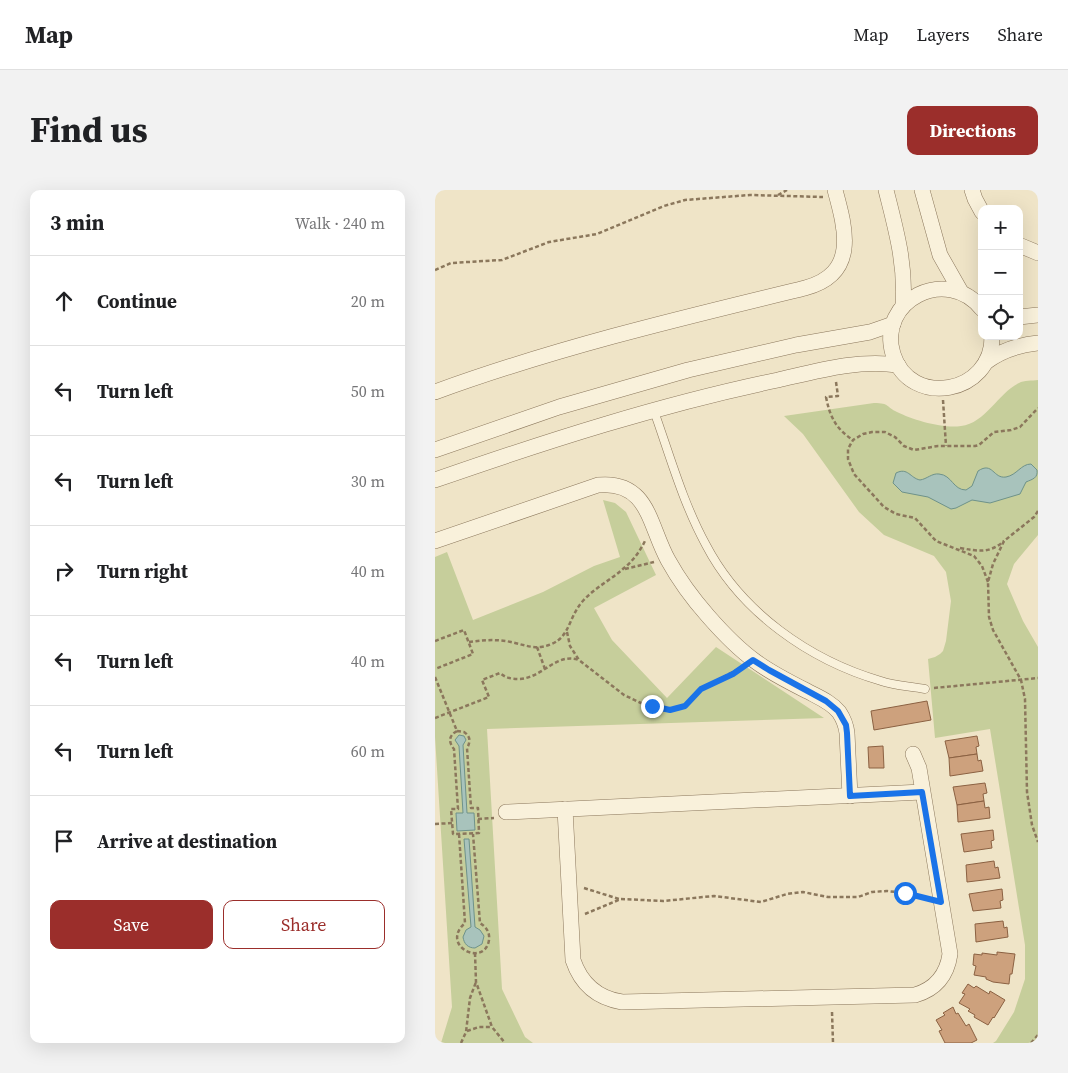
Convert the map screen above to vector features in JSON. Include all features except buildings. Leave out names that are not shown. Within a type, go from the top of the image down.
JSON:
[{"type":"street","points":[[886,190],[902,254],[904,272],[903,306]]},
{"type":"street","points":[[921,190],[940,255],[961,292]]},
{"type":"street","points":[[972,190],[978,205]]},
{"type":"street","points":[[435,392],[529,361],[646,327],[805,288],[821,282],[835,271],[845,244],[844,222],[836,194]]},
{"type":"street","points":[[1023,247],[1038,253]]},
{"type":"street","points":[[978,305],[961,292],[951,289],[930,290],[920,293],[903,306],[893,324],[891,345],[898,365],[913,380],[932,388],[943,389],[963,384],[980,371],[986,362],[990,353],[992,340]]},
{"type":"street","points":[[1023,317],[1038,315]]},
{"type":"street","points":[[435,450],[559,407],[688,370],[788,347],[870,332],[893,324]]},
{"type":"street","points":[[986,362],[1008,348],[1038,343]]},
{"type":"street","points":[[435,480],[552,441],[654,411],[753,385],[863,364],[898,365]]},
{"type":"street","points":[[435,541],[589,488],[607,484],[625,488],[640,499],[645,506],[668,560],[689,592],[734,643],[753,660],[826,701],[838,711],[846,725],[850,796]]},
{"type":"street","points":[[565,809],[571,950],[582,980],[596,993],[613,1001],[631,1002],[915,995],[924,992],[938,983],[947,969],[950,954],[919,768],[913,754]]},
{"type":"street","points":[[506,812],[922,792]]},
{"type":"lane","points":[[654,411],[687,505],[706,546],[732,584],[763,617],[799,645],[839,667],[882,682],[925,689]]},
{"type":"path","points":[[777,196],[787,190]]},
{"type":"path","points":[[435,270],[451,263],[503,260],[549,242],[597,234],[664,206],[685,200],[729,196],[836,194]]},
{"type":"path","points":[[833,369],[838,396],[826,397],[830,414],[837,428],[853,440]]},
{"type":"path","points":[[943,389],[946,446]]},
{"type":"path","points":[[988,582],[982,566],[974,556],[936,541],[915,518],[895,514],[876,499],[850,468],[847,455],[853,440],[863,434],[881,432],[891,434],[904,446],[914,450],[946,446],[970,447],[979,445],[994,432],[1020,427],[1038,408]]},
{"type":"path","points":[[956,548],[993,549],[1038,511]]},
{"type":"path","points":[[624,569],[642,547],[653,526]]},
{"type":"path","points":[[1004,541],[993,564],[988,582],[989,617],[1021,680],[1025,708],[1028,810],[1038,842]]},
{"type":"path","points":[[469,642],[497,640],[537,647],[548,645],[559,640],[567,631],[573,616],[583,600],[605,581],[624,569],[639,564],[668,560]]},
{"type":"path","points":[[435,641],[464,630],[473,654],[435,669]]},
{"type":"path","points":[[567,631],[570,646],[579,660],[624,695],[641,703],[670,710],[685,706],[701,689],[733,674],[753,660]]},
{"type":"path","points":[[537,647],[545,669]]},
{"type":"path","points":[[435,718],[489,697],[482,680],[500,673],[509,678],[526,678],[538,674],[564,659],[572,658],[579,660]]},
{"type":"path","points":[[435,677],[457,731]]},
{"type":"path","points":[[925,689],[1038,678]]},
{"type":"path","points":[[457,731],[465,732],[470,741],[467,748],[471,808],[478,808],[479,834],[453,834],[451,809],[458,809],[454,749],[450,739],[454,732],[457,731]]},
{"type":"path","points":[[435,824],[452,823]]},
{"type":"path","points":[[459,834],[465,924],[458,932],[457,937],[461,948],[475,953],[486,947],[489,937],[485,926],[481,923],[473,834]]},
{"type":"path","points":[[569,883],[621,899],[663,901],[713,896],[761,902],[787,894],[803,892],[843,898],[887,891],[905,893],[941,902]]},
{"type":"path","points":[[570,920],[621,899]]},
{"type":"path","points":[[461,1043],[466,1032],[470,998],[475,982],[475,953]]},
{"type":"path","points":[[475,982],[492,1027],[505,1043]]},
{"type":"path","points":[[832,997],[833,1043]]},
{"type":"path","points":[[466,1032],[492,1027]]},
{"type":"path","points":[[1031,1043],[1038,1035]]},
{"type":"green space","points":[[1038,380],[1038,535],[1014,564],[1007,584],[1023,621],[1038,647],[1038,1043],[993,1043],[1014,1012],[1025,979],[1025,945],[990,729],[935,738],[928,659],[935,657],[943,651],[946,641],[951,601],[946,572],[934,556],[884,535],[859,512],[803,434],[784,416],[879,403],[920,421],[954,427],[970,424],[978,419],[1019,383]]},
{"type":"green space","points":[[603,500],[615,503],[626,512],[656,575],[594,608],[612,640],[667,698],[716,647],[824,718],[487,729],[502,989],[525,1037],[533,1043],[441,1043],[452,1007],[435,737],[435,557],[447,552],[473,620],[543,592],[594,566],[620,557]]},
{"type":"water","points":[[1031,464],[1037,470],[1037,475],[1026,482],[1020,494],[990,503],[972,500],[951,509],[928,497],[902,492],[893,483],[896,473],[900,471],[906,472],[920,480],[934,474],[939,474],[947,477],[958,488],[966,490],[972,486],[978,471],[983,468],[990,469],[998,476],[1006,477]]},
{"type":"water","points":[[459,735],[464,736],[466,740],[463,745],[467,813],[474,813],[475,830],[457,831],[456,813],[463,813],[459,746],[455,740]]},
{"type":"water","points":[[464,839],[469,839],[475,927],[484,936],[482,944],[475,948],[467,945],[463,937],[466,930],[471,927]]},
{"type":"route","points":[[652,706],[675,710],[685,706],[701,689],[733,674],[753,660],[826,701],[838,711],[846,725],[850,796],[922,792],[941,902],[905,893]]}]
